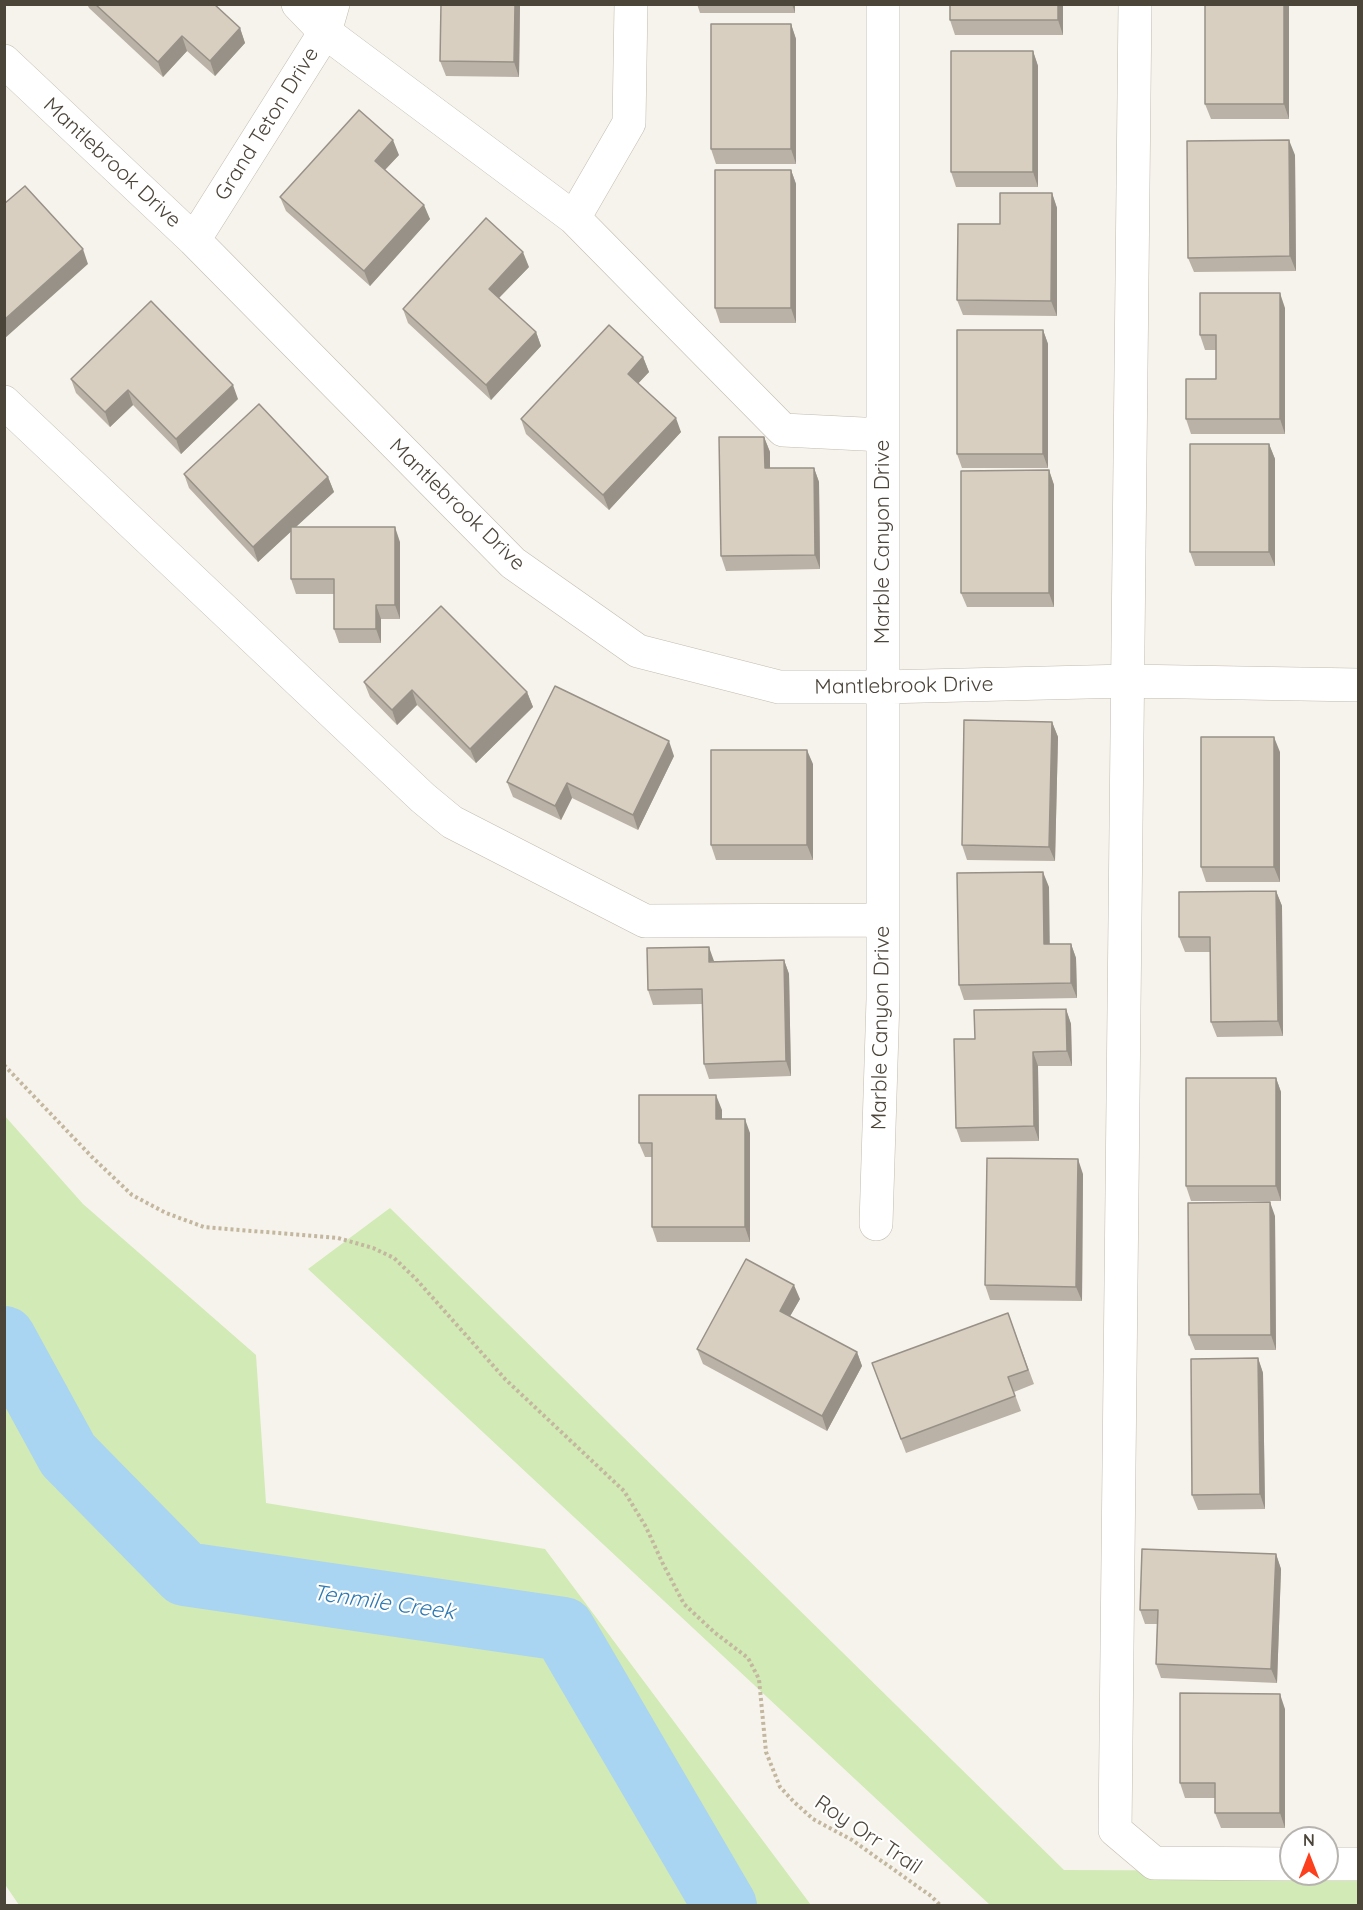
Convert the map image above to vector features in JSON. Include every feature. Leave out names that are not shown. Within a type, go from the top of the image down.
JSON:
[{"type":"street","points":[[298,4],[329,18],[574,218],[783,430],[883,435]]},
{"type":"street","points":[[574,218],[629,123],[631,4]]},
{"type":"street","name":"Marble Canyon Drive","points":[[876,1224],[883,999],[883,4]]},
{"type":"street","points":[[1135,4],[1115,1830],[1154,1863],[1279,1864]]},
{"type":"street","name":"Grand Teton Drive","points":[[195,240],[329,18]]},
{"type":"street","name":"Mantlebrook Drive","points":[[4,61],[195,240],[513,563],[638,651],[779,687],[1128,681],[1359,685]]},
{"type":"street","points":[[4,402],[423,798],[452,822],[645,921],[883,920]]},
{"type":"street","points":[[1339,1864],[1359,1864]]},
{"type":"path","name":"Roy Orr Trail","points":[[4,1065],[92,1157],[132,1195],[166,1213],[204,1227],[338,1238],[373,1248],[394,1258],[416,1279],[505,1379],[624,1491],[646,1527],[684,1604],[714,1632],[748,1658],[759,1679],[766,1752],[780,1787],[813,1819],[852,1840],[931,1896],[940,1905]]},
{"type":"green space","points":[[4,1115],[83,1204],[256,1355],[266,1503],[545,1549],[811,1905],[19,1905],[4,1883]]},
{"type":"green space","points":[[390,1208],[1064,1870],[1279,1871],[1279,1886],[1339,1886],[1339,1872],[1358,1871],[1358,1905],[990,1905],[308,1269]]},
{"type":"building","points":[[95,4],[214,4],[240,28],[210,61],[182,36],[158,62]]},
{"type":"building","points":[[441,4],[515,4],[514,62],[440,61]]},
{"type":"building","points":[[950,4],[1058,4],[1058,20],[950,20]]},
{"type":"building","points":[[1205,4],[1284,4],[1284,104],[1205,104]]},
{"type":"building","points":[[711,24],[791,24],[791,149],[711,149]]},
{"type":"building","points":[[951,51],[1033,51],[1033,172],[951,172]]},
{"type":"building","points":[[359,110],[393,140],[375,161],[424,205],[364,271],[280,197]]},
{"type":"building","points":[[1289,140],[1290,256],[1188,258],[1187,141]]},
{"type":"building","points":[[715,170],[791,170],[791,308],[715,308]]},
{"type":"building","points":[[25,186],[83,249],[4,320],[4,204]]},
{"type":"building","points":[[1000,193],[1052,193],[1051,301],[957,300],[958,224],[1000,224]]},
{"type":"building","points":[[486,218],[523,252],[489,289],[536,332],[486,385],[403,309]]},
{"type":"building","points":[[1200,293],[1280,293],[1280,419],[1186,419],[1186,379],[1216,379],[1216,335],[1200,335]]},
{"type":"building","points":[[151,301],[233,385],[176,439],[128,390],[105,412],[71,379]]},
{"type":"building","points":[[609,325],[643,357],[628,374],[676,418],[603,495],[521,419]]},
{"type":"building","points":[[957,330],[1043,330],[1043,454],[957,454]]},
{"type":"building","points":[[259,404],[328,477],[253,547],[184,474]]},
{"type":"building","points":[[719,437],[764,437],[765,468],[814,468],[815,555],[721,556]]},
{"type":"building","points":[[1190,444],[1269,444],[1269,552],[1190,552]]},
{"type":"building","points":[[1049,470],[1049,593],[961,593],[961,471]]},
{"type":"building","points":[[291,527],[395,527],[395,605],[376,605],[376,629],[334,629],[334,579],[291,579]]},
{"type":"building","points":[[441,606],[527,692],[470,749],[412,690],[392,710],[364,682]]},
{"type":"building","points":[[555,686],[669,741],[633,815],[567,783],[555,806],[507,782]]},
{"type":"building","points":[[964,720],[1052,722],[1049,847],[962,845]]},
{"type":"building","points":[[1201,737],[1274,737],[1274,867],[1201,867]]},
{"type":"building","points":[[711,750],[807,750],[807,845],[711,845]]},
{"type":"building","points":[[1043,872],[1044,944],[1071,944],[1071,983],[959,985],[957,873]]},
{"type":"building","points":[[1276,891],[1278,1021],[1211,1022],[1210,937],[1179,937],[1179,892]]},
{"type":"building","points":[[709,947],[709,962],[784,960],[786,1061],[704,1064],[702,989],[648,990],[647,948]]},
{"type":"building","points":[[1066,1009],[1067,1051],[1033,1052],[1034,1126],[956,1128],[954,1039],[975,1039],[974,1010]]},
{"type":"building","points":[[1186,1078],[1276,1078],[1276,1186],[1186,1186]]},
{"type":"building","points":[[639,1095],[716,1095],[716,1119],[745,1119],[745,1227],[652,1227],[652,1143],[639,1143]]},
{"type":"building","points":[[987,1158],[1078,1159],[1076,1287],[985,1285]]},
{"type":"building","points":[[1270,1202],[1271,1335],[1189,1335],[1188,1203]]},
{"type":"building","points":[[746,1259],[794,1285],[780,1311],[857,1352],[822,1416],[697,1349]]},
{"type":"building","points":[[1008,1313],[1028,1370],[1008,1377],[1015,1396],[901,1439],[872,1363]]},
{"type":"building","points":[[1258,1358],[1260,1494],[1192,1495],[1191,1359]]},
{"type":"building","points":[[1142,1549],[1276,1554],[1271,1669],[1156,1664],[1158,1610],[1140,1610]]},
{"type":"building","points":[[1180,1693],[1280,1694],[1280,1813],[1215,1813],[1215,1783],[1180,1783]]},
{"type":"waterway","name":"Tenmile Creek","points":[[4,1338],[68,1455],[185,1574],[563,1629],[725,1906]]}]
